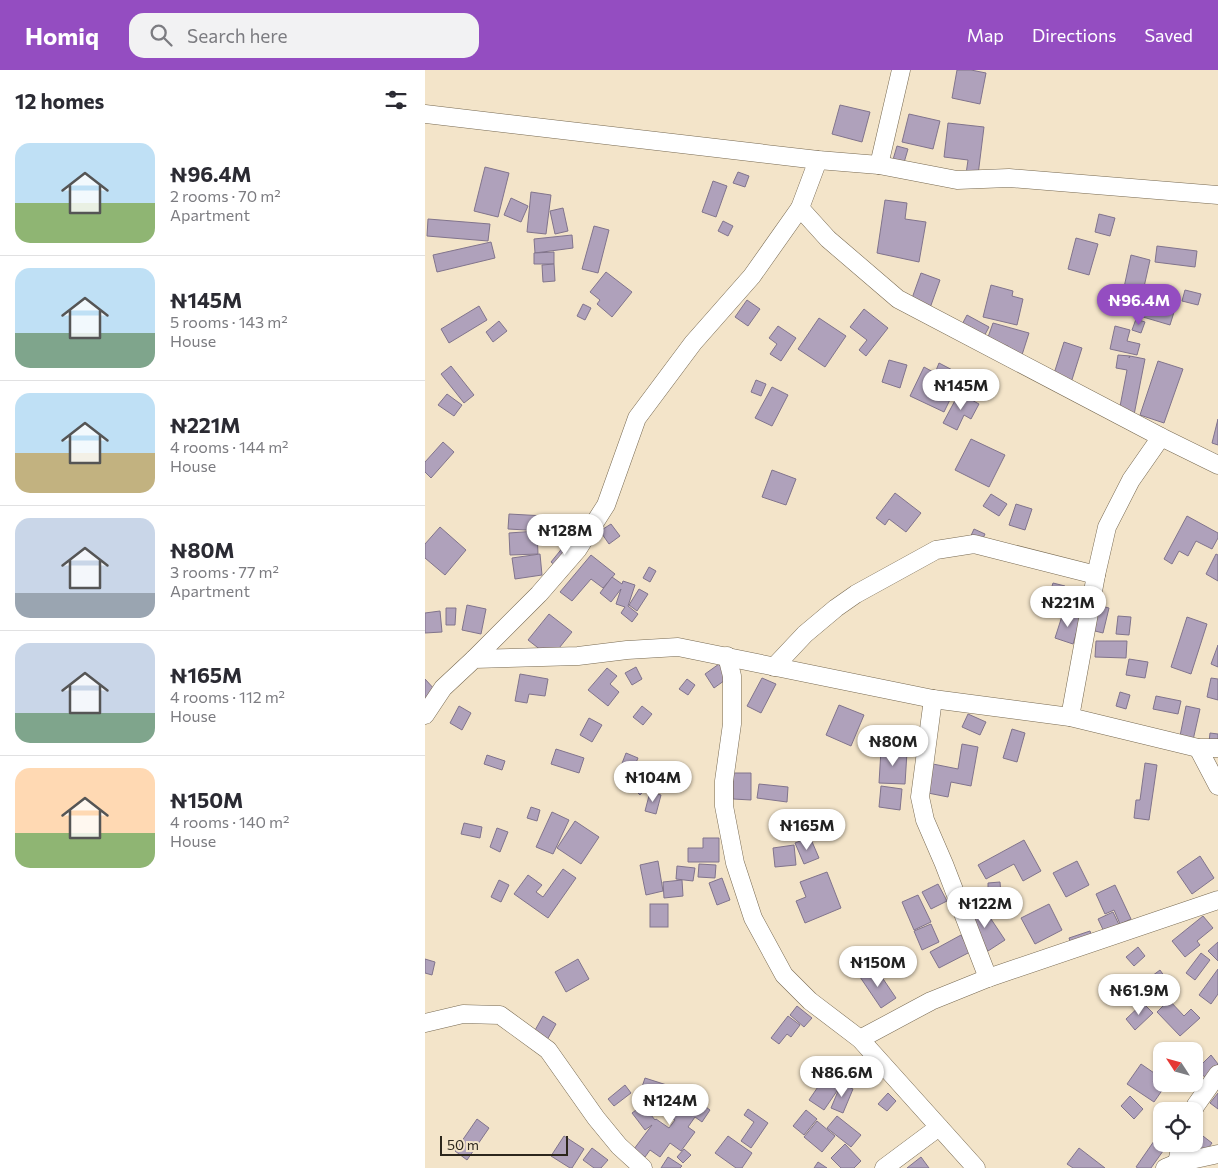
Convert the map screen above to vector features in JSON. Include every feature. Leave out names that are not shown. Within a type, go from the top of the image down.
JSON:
[{"type":"street","points":[[879,165],[901,70]]},
{"type":"street","points":[[425,114],[818,160],[879,165],[957,180],[1009,178],[1218,195]]},
{"type":"street","points":[[425,715],[443,688],[474,660],[539,594],[578,549],[606,505],[637,418],[693,343],[752,276],[800,208],[818,160]]},
{"type":"street","points":[[800,208],[828,239],[898,299],[1218,465]]},
{"type":"street","points":[[1071,717],[1096,575],[1107,527],[1131,480],[1161,437]]},
{"type":"street","points":[[774,666],[805,634],[836,608],[856,594],[936,550],[974,544],[1096,575]]},
{"type":"street","points":[[474,660],[578,656],[627,650],[678,647],[933,699],[1071,717],[1198,748],[1218,748]]},
{"type":"street","points":[[727,656],[732,676],[732,724],[724,781],[724,806],[735,863],[753,918],[785,975],[810,1001],[860,1039],[976,1168]]},
{"type":"street","points":[[933,699],[919,797],[925,820],[988,978]]},
{"type":"street","points":[[1198,748],[1218,786]]},
{"type":"street","points":[[860,1039],[931,1001],[988,978],[1218,900]]},
{"type":"street","points":[[425,1023],[463,1014],[500,1015],[547,1050],[596,1118],[619,1146],[643,1168]]},
{"type":"street","points":[[1198,1102],[1218,1074]]},
{"type":"street","points":[[884,1168],[939,1127]]},
{"type":"street","points":[[1171,1165],[1177,1152]]},
{"type":"street","points":[[1171,1165],[1218,1154]]},
{"type":"building","points":[[957,70],[986,73],[980,104],[952,98]]},
{"type":"building","points":[[840,105],[870,112],[862,142],[832,134]]},
{"type":"building","points":[[909,114],[940,121],[933,149],[902,142]]},
{"type":"building","points":[[948,123],[984,127],[978,175],[966,174],[968,160],[944,157]]},
{"type":"building","points":[[897,146],[908,149],[903,166],[892,163]]},
{"type":"building","points":[[485,167],[509,173],[498,217],[474,211]]},
{"type":"building","points":[[738,172],[749,176],[745,187],[733,183]]},
{"type":"building","points":[[713,181],[727,186],[716,217],[702,212]]},
{"type":"building","points":[[531,192],[551,195],[546,234],[527,232]]},
{"type":"building","points":[[511,198],[528,206],[521,222],[504,215]]},
{"type":"building","points":[[885,200],[907,203],[905,219],[926,222],[919,262],[877,253]]},
{"type":"building","points":[[563,208],[568,231],[555,234],[550,211]]},
{"type":"building","points":[[1099,214],[1115,218],[1110,236],[1095,232]]},
{"type":"building","points":[[428,219],[490,224],[488,241],[427,236]]},
{"type":"building","points":[[723,221],[733,226],[728,236],[718,231]]},
{"type":"building","points":[[594,226],[609,230],[598,273],[582,269]]},
{"type":"building","points":[[572,235],[573,248],[535,253],[534,239]]},
{"type":"building","points":[[1076,238],[1098,244],[1089,275],[1068,269]]},
{"type":"building","points":[[491,242],[495,258],[437,272],[433,255]]},
{"type":"building","points":[[1157,246],[1197,251],[1195,267],[1155,262]]},
{"type":"building","points":[[554,252],[554,264],[534,264],[534,253]]},
{"type":"building","points":[[1131,255],[1150,260],[1142,296],[1123,292]]},
{"type":"building","points":[[554,264],[555,281],[543,282],[542,265]]},
{"type":"building","points":[[606,272],[632,292],[612,317],[597,304],[600,300],[590,292]]},
{"type":"building","points":[[921,273],[940,280],[930,308],[911,301]]},
{"type":"building","points":[[991,285],[1013,291],[1012,296],[1023,299],[1017,325],[983,317]]},
{"type":"building","points":[[1152,288],[1179,296],[1170,325],[1143,317]]},
{"type":"building","points":[[1185,290],[1201,294],[1198,305],[1182,301]]},
{"type":"building","points":[[747,300],[760,309],[748,326],[735,317]]},
{"type":"building","points":[[583,304],[591,308],[585,320],[577,316]]},
{"type":"building","points":[[479,306],[487,320],[449,343],[441,329]]},
{"type":"building","points":[[864,309],[888,328],[866,356],[859,350],[867,340],[850,327]]},
{"type":"building","points":[[967,315],[989,327],[979,346],[957,334]]},
{"type":"building","points":[[819,318],[846,336],[825,367],[798,349]]},
{"type":"building","points":[[1136,319],[1145,322],[1141,333],[1132,330]]},
{"type":"building","points":[[499,321],[507,331],[493,342],[486,332]]},
{"type":"building","points":[[993,323],[1029,333],[1021,358],[1006,353],[1008,346],[987,340]]},
{"type":"building","points":[[778,326],[796,338],[781,361],[770,354],[777,344],[769,338]]},
{"type":"building","points":[[1115,326],[1130,330],[1127,341],[1140,344],[1137,355],[1110,349]]},
{"type":"building","points":[[1064,342],[1082,348],[1070,386],[1052,380]]},
{"type":"building","points":[[1118,355],[1145,359],[1133,420],[1118,417],[1127,370],[1116,368]]},
{"type":"building","points":[[889,360],[907,365],[900,388],[882,382]]},
{"type":"building","points":[[1158,361],[1183,369],[1164,423],[1140,415]]},
{"type":"building","points":[[939,363],[962,375],[944,412],[910,396],[924,367],[935,373]]},
{"type":"building","points":[[451,366],[474,395],[464,403],[441,374]]},
{"type":"building","points":[[756,380],[766,384],[761,396],[751,392]]},
{"type":"building","points":[[772,387],[788,395],[772,426],[755,418]]},
{"type":"building","points":[[959,393],[979,404],[971,419],[964,415],[957,430],[943,423]]},
{"type":"building","points":[[447,394],[462,405],[454,416],[438,405]]},
{"type":"building","points":[[1218,419],[1218,445],[1212,443]]},
{"type":"building","points":[[971,439],[1005,455],[989,487],[955,470]]},
{"type":"building","points":[[443,442],[454,452],[431,478],[425,472],[425,462]]},
{"type":"building","points":[[772,470],[796,479],[786,505],[762,497]]},
{"type":"building","points":[[895,493],[921,513],[906,532],[889,519],[885,525],[876,518]]},
{"type":"building","points":[[991,494],[1007,504],[999,516],[983,506]]},
{"type":"building","points":[[1016,504],[1032,509],[1025,530],[1009,525]]},
{"type":"building","points":[[509,514],[545,516],[544,531],[508,529]]},
{"type":"building","points":[[1187,516],[1218,533],[1218,538],[1212,549],[1196,541],[1188,556],[1179,551],[1172,564],[1164,559]]},
{"type":"building","points":[[559,519],[574,524],[570,537],[555,532]]},
{"type":"building","points":[[611,524],[620,536],[609,544],[600,531]]},
{"type":"building","points":[[440,527],[466,550],[445,575],[425,558],[425,544]]},
{"type":"building","points":[[974,529],[985,534],[980,545],[969,540]]},
{"type":"building","points":[[537,531],[538,554],[510,555],[509,533]]},
{"type":"building","points":[[568,541],[580,551],[563,572],[551,562]]},
{"type":"building","points":[[540,554],[542,575],[515,579],[512,558]]},
{"type":"building","points":[[1216,554],[1218,555],[1218,581],[1206,574]]},
{"type":"building","points":[[591,555],[615,574],[603,588],[591,579],[572,601],[560,592]]},
{"type":"building","points":[[649,567],[656,571],[650,582],[643,578]]},
{"type":"building","points":[[612,577],[622,584],[623,581],[635,585],[628,606],[638,614],[632,622],[621,613],[625,607],[616,604],[621,589],[611,602],[600,593]]},
{"type":"building","points":[[1053,583],[1065,586],[1057,612],[1045,608]]},
{"type":"building","points":[[639,589],[648,594],[637,611],[629,605]]},
{"type":"building","points":[[467,605],[486,609],[481,634],[462,630]]},
{"type":"building","points":[[1097,605],[1109,608],[1103,633],[1091,630]]},
{"type":"building","points":[[446,608],[456,608],[455,625],[446,625]]},
{"type":"building","points":[[440,611],[442,632],[425,633],[425,613]]},
{"type":"building","points":[[1063,613],[1081,618],[1073,644],[1055,638]]},
{"type":"building","points":[[549,614],[572,632],[551,658],[528,640]]},
{"type":"building","points":[[1118,616],[1131,617],[1129,635],[1116,634]]},
{"type":"building","points":[[1187,617],[1207,624],[1191,674],[1171,667]]},
{"type":"building","points":[[1096,641],[1127,641],[1126,658],[1095,657]]},
{"type":"building","points":[[1218,645],[1218,667],[1211,664]]},
{"type":"building","points":[[1129,659],[1148,662],[1145,678],[1126,675]]},
{"type":"building","points":[[719,664],[728,678],[714,688],[705,674]]},
{"type":"building","points":[[636,667],[642,679],[632,685],[625,673]]},
{"type":"building","points":[[607,668],[617,676],[610,684],[619,692],[608,706],[588,690]]},
{"type":"building","points":[[520,674],[548,679],[545,696],[529,694],[527,703],[515,701]]},
{"type":"building","points":[[762,678],[776,684],[761,713],[747,706]]},
{"type":"building","points":[[1211,678],[1218,679],[1218,700],[1207,697]]},
{"type":"building","points":[[425,679],[436,691],[426,700],[425,699]]},
{"type":"building","points":[[687,679],[695,685],[688,695],[679,689]]},
{"type":"building","points":[[1120,692],[1130,695],[1126,709],[1116,706]]},
{"type":"building","points":[[1156,696],[1181,701],[1178,714],[1153,709]]},
{"type":"building","points":[[839,705],[864,715],[851,746],[826,735]]},
{"type":"building","points":[[459,706],[471,713],[462,730],[450,723]]},
{"type":"building","points":[[642,706],[652,714],[643,725],[633,717]]},
{"type":"building","points":[[1186,706],[1200,709],[1191,749],[1178,746]]},
{"type":"building","points":[[968,714],[986,722],[980,735],[962,727]]},
{"type":"building","points":[[589,718],[602,725],[592,742],[580,735]]},
{"type":"building","points":[[1012,729],[1025,733],[1017,762],[1003,758]]},
{"type":"building","points":[[1210,733],[1218,734],[1218,752],[1208,751]]},
{"type":"building","points":[[962,744],[978,747],[971,786],[951,782],[948,797],[928,793],[933,764],[958,769]]},
{"type":"building","points":[[556,749],[584,758],[579,773],[551,764]]},
{"type":"building","points":[[881,750],[907,752],[905,784],[879,783]]},
{"type":"building","points":[[626,753],[638,758],[627,784],[616,779]]},
{"type":"building","points":[[487,755],[505,761],[502,770],[484,764]]},
{"type":"building","points":[[1145,763],[1157,765],[1149,820],[1134,818],[1136,800],[1140,800]]},
{"type":"building","points":[[649,764],[659,774],[640,795],[630,785]]},
{"type":"building","points":[[733,773],[751,773],[751,800],[733,799]]},
{"type":"building","points":[[759,784],[788,787],[787,802],[757,798]]},
{"type":"building","points":[[881,786],[902,789],[900,810],[879,807]]},
{"type":"building","points":[[650,792],[661,795],[656,814],[645,811]]},
{"type":"building","points":[[531,807],[540,810],[537,821],[527,818]]},
{"type":"building","points":[[552,812],[569,820],[553,854],[536,847]]},
{"type":"building","points":[[575,821],[599,837],[581,864],[557,848]]},
{"type":"building","points":[[464,823],[482,827],[480,838],[461,834]]},
{"type":"building","points":[[497,828],[508,832],[500,852],[490,847]]},
{"type":"building","points":[[810,837],[819,858],[804,864],[795,843]]},
{"type":"building","points":[[703,838],[719,838],[719,862],[688,862],[688,848],[703,848]]},
{"type":"building","points":[[1024,840],[1041,871],[1023,881],[1014,864],[986,879],[978,865]]},
{"type":"building","points":[[794,845],[796,865],[775,867],[773,848]]},
{"type":"building","points":[[1200,856],[1214,878],[1192,894],[1177,872]]},
{"type":"building","points":[[658,861],[663,891],[646,895],[640,865]]},
{"type":"building","points":[[1077,861],[1089,885],[1066,897],[1053,873]]},
{"type":"building","points":[[699,864],[716,865],[715,878],[698,877]]},
{"type":"building","points":[[677,866],[695,868],[693,881],[676,879]]},
{"type":"building","points":[[563,869],[576,878],[548,918],[514,894],[528,875],[542,885],[536,892],[543,897]]},
{"type":"building","points":[[827,872],[841,908],[805,923],[796,901],[806,897],[800,882]]},
{"type":"building","points":[[722,878],[730,900],[717,905],[709,883]]},
{"type":"building","points":[[499,880],[509,885],[501,902],[491,897]]},
{"type":"building","points":[[682,880],[683,896],[664,898],[663,882]]},
{"type":"building","points":[[1000,882],[1001,894],[988,895],[988,883]]},
{"type":"building","points":[[938,884],[947,901],[931,909],[922,892]]},
{"type":"building","points":[[1115,885],[1131,919],[1120,924],[1114,910],[1105,914],[1096,894]]},
{"type":"building","points":[[918,895],[931,922],[914,930],[902,902]]},
{"type":"building","points":[[650,904],[668,904],[668,927],[650,927]]},
{"type":"building","points":[[1049,904],[1062,930],[1035,944],[1021,918]]},
{"type":"building","points":[[983,907],[1005,940],[988,951],[966,919]]},
{"type":"building","points":[[1113,912],[1121,929],[1106,936],[1098,919]]},
{"type":"building","points":[[1203,916],[1213,928],[1197,941],[1200,945],[1185,957],[1172,941]]},
{"type":"building","points":[[931,924],[939,942],[922,950],[914,931]]},
{"type":"building","points":[[1090,931],[1095,946],[1074,953],[1069,938]]},
{"type":"building","points":[[961,935],[970,952],[939,968],[930,952]]},
{"type":"building","points":[[1218,942],[1218,961],[1208,951]]},
{"type":"building","points":[[1138,947],[1145,956],[1134,966],[1126,957]]},
{"type":"building","points":[[1201,953],[1210,960],[1195,980],[1186,973]]},
{"type":"building","points":[[425,959],[435,962],[432,975],[425,973]]},
{"type":"building","points":[[578,959],[589,979],[566,992],[555,972]]},
{"type":"building","points":[[875,967],[896,998],[881,1008],[860,977]]},
{"type":"building","points":[[1218,969],[1218,994],[1211,1004],[1199,995]]},
{"type":"building","points":[[1160,970],[1169,983],[1153,995],[1144,982]]},
{"type":"building","points":[[1169,1000],[1184,1016],[1191,1009],[1200,1018],[1180,1036],[1157,1012]]},
{"type":"building","points":[[1143,1003],[1153,1013],[1135,1030],[1126,1019]]},
{"type":"building","points":[[797,1006],[812,1018],[804,1027],[790,1015]]},
{"type":"building","points":[[543,1016],[556,1024],[547,1040],[534,1032]]},
{"type":"building","points":[[788,1016],[800,1025],[791,1037],[787,1034],[779,1044],[771,1038]]},
{"type":"building","points":[[1211,1055],[1218,1064],[1205,1077],[1203,1075],[1203,1063]]},
{"type":"building","points":[[1141,1064],[1153,1072],[1153,1092],[1161,1092],[1154,1102],[1127,1084]]},
{"type":"building","points":[[645,1078],[676,1088],[671,1102],[640,1093]]},
{"type":"building","points":[[824,1078],[839,1088],[824,1110],[809,1100]]},
{"type":"building","points":[[841,1084],[853,1089],[843,1113],[831,1108]]},
{"type":"building","points":[[625,1085],[631,1093],[614,1106],[608,1099]]},
{"type":"building","points":[[684,1091],[710,1110],[702,1122],[695,1117],[688,1127],[695,1132],[681,1151],[670,1143],[660,1157],[650,1150],[645,1157],[634,1149],[652,1125],[645,1130],[632,1113],[643,1105],[655,1120],[669,1128],[675,1120],[667,1115]]},
{"type":"building","points":[[888,1093],[896,1101],[887,1111],[878,1104]]},
{"type":"building","points":[[1218,1093],[1218,1109],[1210,1103]]},
{"type":"building","points":[[1130,1096],[1143,1109],[1134,1119],[1121,1106]]},
{"type":"building","points":[[748,1109],[768,1123],[751,1148],[741,1141],[754,1122],[744,1115]]},
{"type":"building","points":[[806,1110],[817,1119],[804,1135],[793,1126]]},
{"type":"building","points":[[837,1116],[861,1135],[851,1147],[827,1128]]},
{"type":"building","points":[[477,1119],[489,1128],[467,1160],[455,1151]]},
{"type":"building","points":[[817,1121],[835,1136],[822,1152],[804,1137]]},
{"type":"building","points":[[564,1136],[584,1149],[572,1168],[551,1156]]},
{"type":"building","points":[[728,1136],[752,1153],[742,1168],[736,1168],[715,1153]]},
{"type":"building","points":[[1203,1136],[1212,1143],[1201,1158],[1192,1152],[1203,1152]]},
{"type":"building","points":[[1153,1143],[1153,1152],[1162,1152],[1151,1168],[1136,1167]]},
{"type":"building","points":[[845,1144],[861,1161],[854,1168],[841,1168],[831,1158]]},
{"type":"building","points":[[592,1148],[608,1160],[601,1168],[594,1168],[583,1160]]},
{"type":"building","points":[[1079,1148],[1105,1168],[1073,1168],[1067,1164]]},
{"type":"building","points":[[684,1149],[691,1155],[683,1163],[677,1157]]},
{"type":"building","points":[[668,1157],[682,1166],[680,1168],[661,1168]]},
{"type":"building","points":[[921,1157],[929,1168],[907,1168]]},
{"type":"building","points":[[818,1162],[827,1168],[814,1168]]}]
